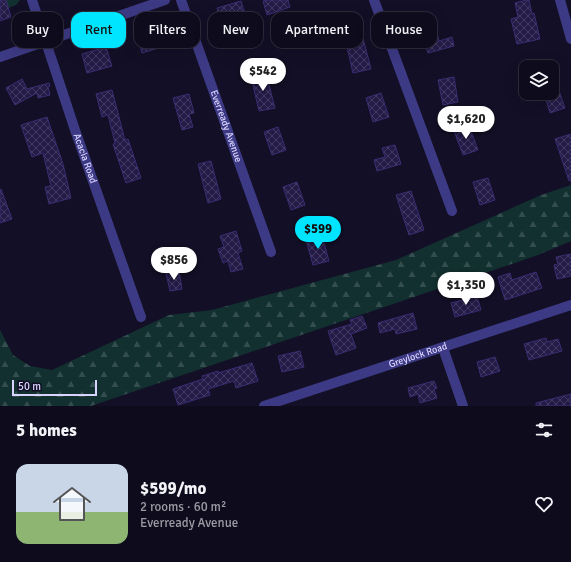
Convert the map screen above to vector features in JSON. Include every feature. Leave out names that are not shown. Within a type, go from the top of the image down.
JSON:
[{"type":"street","name":"Acacia Road","points":[[32,0],[36,12]]},
{"type":"street","points":[[63,36],[165,0]]},
{"type":"street","name":"Everready Avenue","points":[[181,0],[271,252]]},
{"type":"street","points":[[374,0],[452,211]]},
{"type":"street","points":[[560,0],[571,40]]},
{"type":"street","points":[[0,57],[28,48]]},
{"type":"street","name":"Acacia Road","points":[[48,48],[142,316]]},
{"type":"street","name":"Greylock Road","points":[[264,406],[571,305]]},
{"type":"street","points":[[443,348],[463,406]]},
{"type":"green space","points":[[0,0],[20,0],[16,5],[6,9]]},
{"type":"green space","points":[[571,185],[571,241],[538,255],[91,406],[0,406],[0,330],[13,355],[30,366],[52,370],[169,315],[212,310],[396,260],[541,195]]},
{"type":"building","points":[[0,0],[6,0],[11,17],[0,21]]},
{"type":"building","points":[[288,0],[290,7],[271,12],[271,14],[267,15],[263,1]]},
{"type":"building","points":[[529,0],[532,14],[534,13],[540,39],[517,44],[511,19],[518,17],[515,3]]},
{"type":"building","points":[[241,1],[244,12],[218,12],[217,8]]},
{"type":"building","points":[[437,33],[439,41],[452,37],[454,46],[428,53],[427,48],[437,48]]},
{"type":"building","points":[[363,38],[371,69],[353,73],[347,48],[363,48]]},
{"type":"building","points":[[106,48],[112,66],[87,73],[82,54]]},
{"type":"building","points":[[141,48],[158,48],[142,53]]},
{"type":"building","points":[[266,73],[275,108],[259,111],[251,77]]},
{"type":"building","points":[[454,77],[458,102],[443,105],[438,80]]},
{"type":"building","points":[[22,79],[27,89],[49,83],[50,86],[48,87],[50,95],[38,98],[37,93],[15,105],[6,88]]},
{"type":"building","points":[[112,90],[125,140],[128,139],[141,178],[126,183],[113,144],[115,143],[108,115],[102,117],[96,94]]},
{"type":"building","points":[[559,91],[565,108],[550,113],[546,100],[559,100]]},
{"type":"building","points":[[381,93],[389,117],[373,122],[366,98]]},
{"type":"building","points":[[189,94],[194,113],[189,114],[193,127],[182,130],[173,98]]},
{"type":"building","points":[[47,117],[63,164],[71,198],[49,204],[45,187],[51,186],[43,153],[32,157],[21,125]]},
{"type":"building","points":[[469,126],[478,150],[463,155],[454,131]]},
{"type":"building","points":[[278,127],[286,150],[272,155],[264,132]]},
{"type":"building","points":[[571,134],[571,181],[569,181],[555,139]]},
{"type":"building","points":[[395,145],[401,164],[377,171],[374,160],[385,157],[382,148]]},
{"type":"building","points":[[211,161],[221,199],[208,203],[198,164]]},
{"type":"building","points":[[488,178],[495,200],[480,205],[473,182]]},
{"type":"building","points":[[297,182],[305,205],[291,210],[283,187]]},
{"type":"building","points":[[1,189],[12,219],[0,223],[0,190]]},
{"type":"building","points":[[411,191],[424,230],[409,235],[396,195]]},
{"type":"building","points":[[236,231],[242,251],[238,253],[243,269],[231,272],[228,261],[223,263],[218,249],[224,247],[220,236]]},
{"type":"building","points":[[322,236],[329,261],[313,265],[306,240]]},
{"type":"building","points":[[571,254],[571,276],[557,279],[554,265],[558,264],[556,257]]},
{"type":"building","points":[[179,271],[182,289],[170,291],[166,273]]},
{"type":"building","points":[[536,272],[542,288],[505,300],[498,277],[510,273],[512,280]]},
{"type":"building","points":[[477,296],[481,310],[455,317],[451,303]]},
{"type":"building","points":[[413,313],[417,329],[396,334],[395,329],[380,333],[378,323]]},
{"type":"building","points":[[362,316],[367,328],[351,334],[356,348],[336,355],[328,331],[352,324],[350,320]]},
{"type":"building","points":[[546,338],[547,342],[558,339],[562,351],[529,360],[524,344]]},
{"type":"building","points":[[300,351],[304,367],[282,372],[278,356]]},
{"type":"building","points":[[495,357],[500,371],[481,377],[477,362]]},
{"type":"building","points":[[252,363],[258,381],[236,388],[234,381],[208,389],[210,395],[178,405],[173,389],[203,379],[202,376]]},
{"type":"building","points":[[434,381],[437,388],[434,389],[437,398],[420,403],[418,394],[410,397],[408,388]]},
{"type":"building","points":[[571,394],[571,406],[536,406],[536,403]]}]
